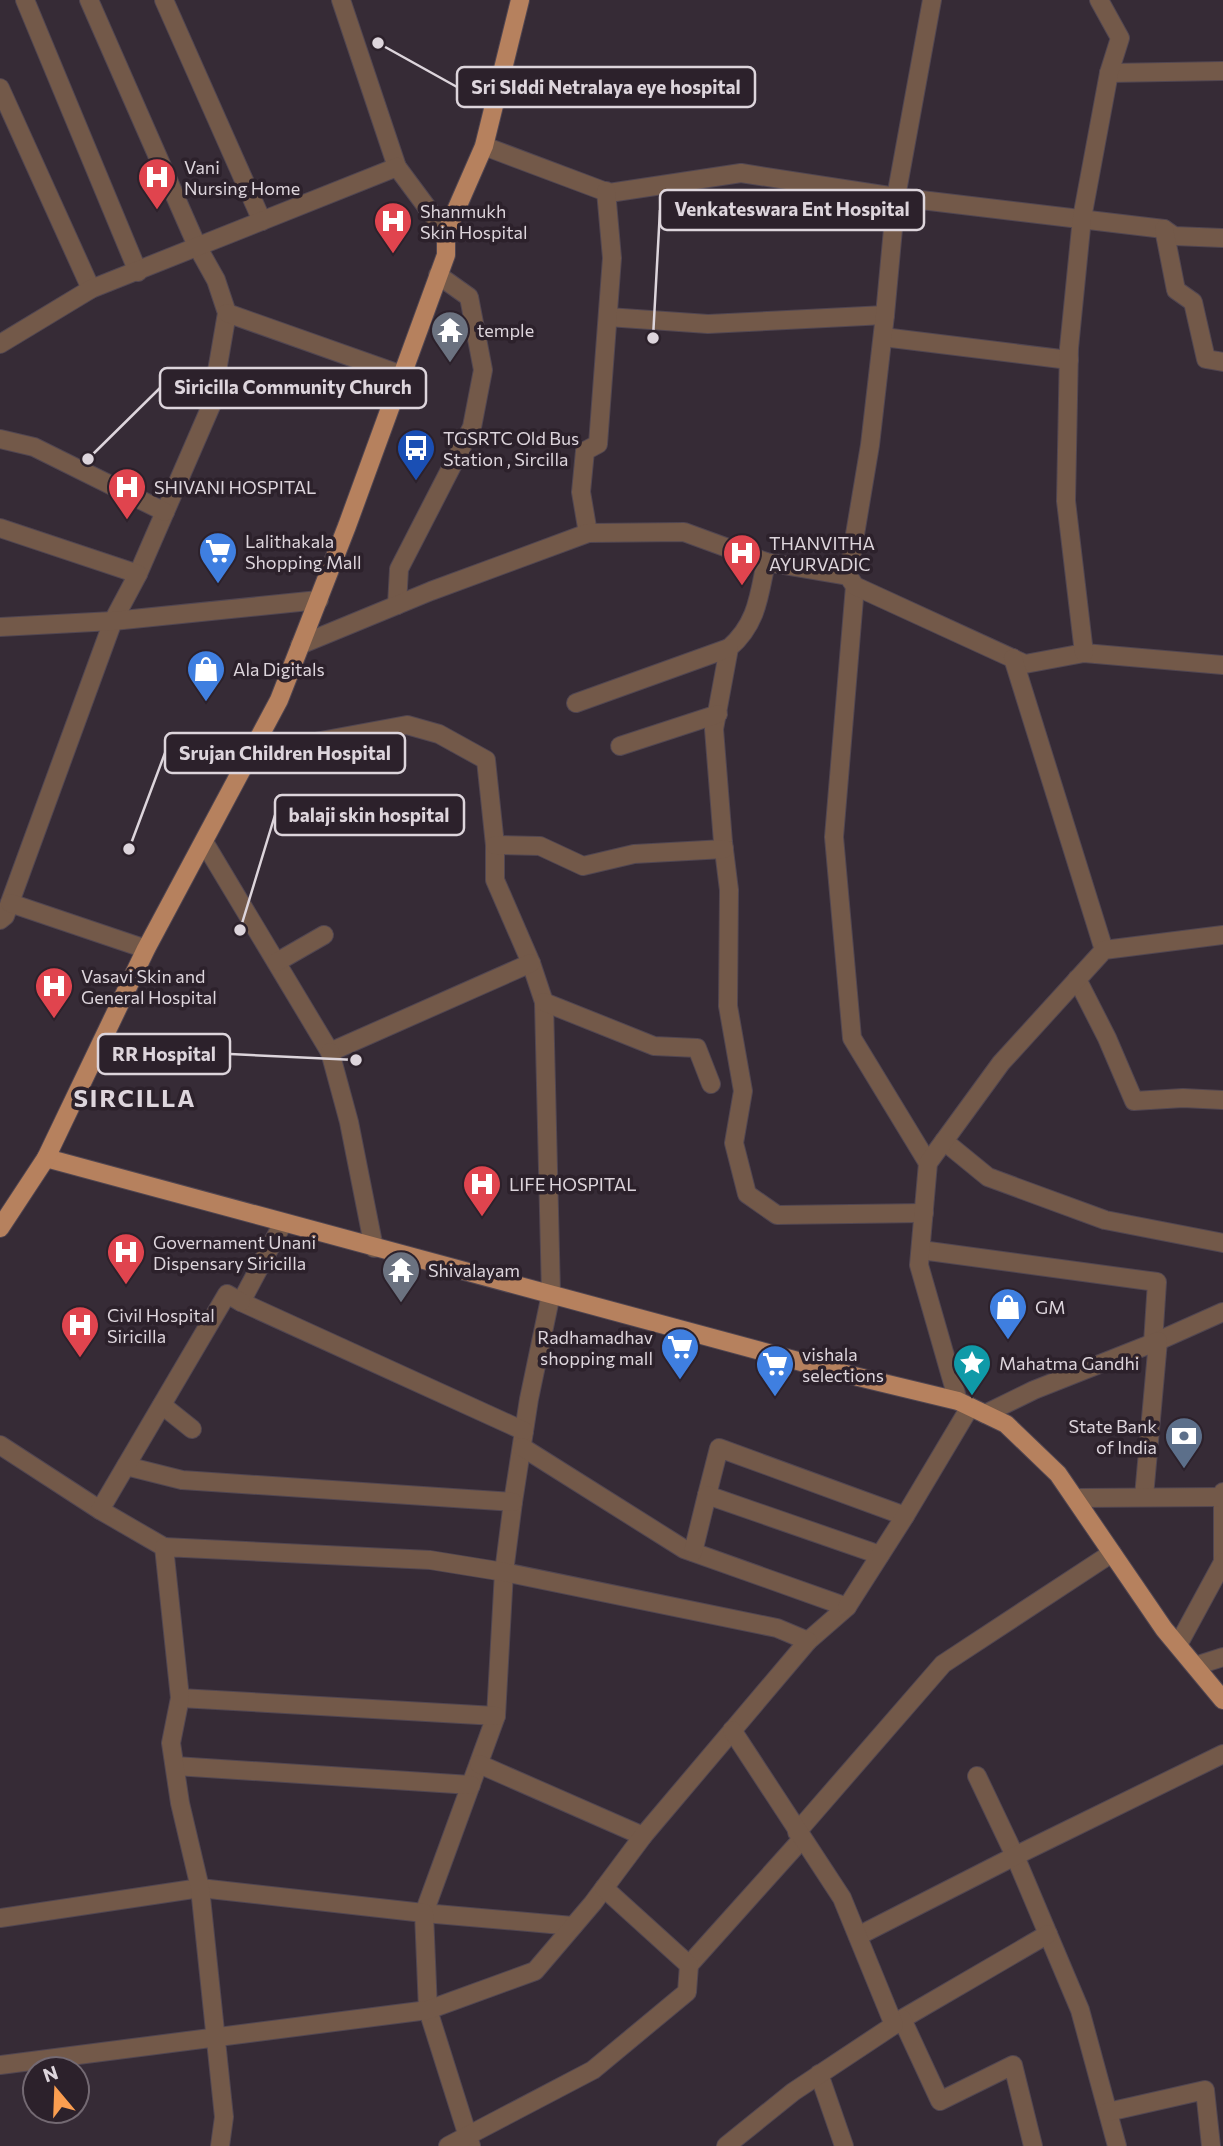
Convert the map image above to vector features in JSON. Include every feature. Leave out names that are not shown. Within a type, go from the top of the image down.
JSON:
[{"type":"main road","points":[[0,1228],[46,1158],[146,948],[279,700],[319,600],[446,255],[446,233],[484,146],[520,0]]},
{"type":"main road","points":[[46,1158],[971,1407],[1006,1424],[1058,1474],[1164,1629],[1223,1700]]},
{"type":"street","points":[[25,0],[138,272]]},
{"type":"street","points":[[0,920],[5,916],[10,903],[113,621],[138,574],[211,406],[227,313],[216,280],[197,246],[89,0]]},
{"type":"street","points":[[164,0],[262,221]]},
{"type":"street","points":[[341,0],[397,166],[446,233]]},
{"type":"street","points":[[928,1163],[852,1038],[834,837],[851,581],[883,337],[896,197],[932,0]]},
{"type":"street","points":[[1084,653],[1066,501],[1069,360],[1082,218],[1109,73],[1120,38],[1099,0]]},
{"type":"street","points":[[1109,73],[1223,71]]},
{"type":"street","points":[[0,88],[92,289]]},
{"type":"street","points":[[484,146],[606,191],[741,173],[896,197],[1164,229],[1174,236],[1223,238]]},
{"type":"street","points":[[0,344],[92,289],[397,166]]},
{"type":"street","points":[[588,533],[581,492],[585,451],[598,443],[612,258],[606,191]]},
{"type":"street","points":[[1164,229],[1176,290],[1193,302],[1206,359],[1223,362]]},
{"type":"street","points":[[397,605],[399,569],[472,427],[483,370],[469,297],[438,275]]},
{"type":"street","points":[[227,313],[402,375]]},
{"type":"street","points":[[608,317],[708,324],[885,315]]},
{"type":"street","points":[[883,337],[1069,360]]},
{"type":"street","points":[[0,439],[34,447],[165,512]]},
{"type":"street","points":[[0,528],[138,574]]},
{"type":"street","points":[[300,645],[397,605],[588,533],[684,532],[766,563],[851,581],[1025,664],[1084,653],[1223,665]]},
{"type":"street","points":[[576,703],[729,649],[739,640],[754,617],[766,563]]},
{"type":"street","points":[[0,627],[113,621],[319,600]]},
{"type":"street","points":[[729,649],[714,729],[729,890],[728,1006],[743,1091],[734,1143],[747,1194],[777,1215],[924,1213]]},
{"type":"street","points":[[1013,658],[1104,950]]},
{"type":"street","points":[[620,747],[718,714]]},
{"type":"street","points":[[251,754],[407,725],[439,734],[486,760],[495,845],[495,880],[531,963],[544,1002],[551,1294],[513,1502],[504,1572],[496,1716],[424,1913],[428,2010],[469,2142]]},
{"type":"street","points":[[204,842],[330,1052],[349,1122],[374,1248]]},
{"type":"street","points":[[495,845],[540,846],[583,866],[634,854],[724,849]]},
{"type":"street","points":[[10,903],[146,948]]},
{"type":"street","points":[[276,962],[324,935]]},
{"type":"street","points":[[971,1407],[919,1265],[928,1163],[1002,1063],[1104,950],[1223,935]]},
{"type":"street","points":[[330,1052],[531,963]]},
{"type":"street","points":[[1077,979],[1107,1038],[1134,1101],[1183,1098],[1223,1100]]},
{"type":"street","points":[[544,1002],[654,1045],[697,1048],[711,1084]]},
{"type":"street","points":[[944,1142],[988,1177],[1105,1220],[1223,1243]]},
{"type":"street","points":[[241,1302],[283,1223]]},
{"type":"street","points":[[921,1250],[1157,1282],[1156,1342],[1144,1496]]},
{"type":"street","points":[[100,1510],[227,1294],[523,1439],[684,1549],[847,1607]]},
{"type":"street","points":[[0,2065],[428,2010],[535,1971],[643,1836],[808,1641],[847,1607],[971,1407],[1034,1390],[1156,1342],[1223,1312]]},
{"type":"street","points":[[162,1405],[192,1429]]},
{"type":"street","points":[[0,1445],[100,1510],[164,1547],[430,1560],[504,1572],[778,1628],[808,1641]]},
{"type":"street","points":[[693,1552],[719,1448],[905,1516]]},
{"type":"street","points":[[127,1465],[182,1480],[513,1502]]},
{"type":"street","points":[[706,1495],[880,1555]]},
{"type":"street","points":[[1075,1498],[1223,1495],[1223,1561],[1178,1646]]},
{"type":"street","points":[[164,1547],[180,1698],[171,1743],[180,1803],[200,1888],[224,2118],[220,2146]]},
{"type":"street","points":[[448,2146],[469,2142],[593,2070],[687,1992],[690,1965],[943,1664],[1112,1553]]},
{"type":"street","points":[[1195,1666],[1223,1657]]},
{"type":"street","points":[[180,1698],[496,1716]]},
{"type":"street","points":[[732,1730],[842,1898],[898,2022],[940,2101],[1013,2065],[1033,2146]]},
{"type":"street","points":[[858,1936],[1223,1754]]},
{"type":"street","points":[[479,1764],[643,1836]]},
{"type":"street","points":[[175,1766],[471,1785]]},
{"type":"street","points":[[977,1776],[1080,2010],[1117,2146]]},
{"type":"street","points":[[0,1919],[200,1888],[424,1913],[573,1926]]},
{"type":"street","points":[[604,1888],[690,1965]]},
{"type":"street","points":[[735,2143],[793,2092],[819,2074],[898,2022],[1048,1934]]},
{"type":"street","points":[[819,2074],[844,2146]]},
{"type":"street","points":[[1108,2112],[1205,2090],[1211,2146]]},
{"type":"place","name":"Sri SIddi Netralaya eye hospital","points":[[378,43]]},
{"type":"place","name":"Vani Nursing Home","points":[[157,211]]},
{"type":"place","name":"Shanmukh Skin Hospital","points":[[393,255]]},
{"type":"place","name":"Venkateswara Ent Hospital","points":[[653,338]]},
{"type":"place","name":"temple","points":[[450,364]]},
{"type":"place","name":"Siricilla Community Church","points":[[88,459]]},
{"type":"place","name":"TGSRTC Old Bus Station , Sircilla","points":[[416,482]]},
{"type":"place","name":"SHIVANI HOSPITAL","points":[[127,521]]},
{"type":"place","name":"Lalithakala Shopping Mall","points":[[218,585]]},
{"type":"place","name":"THANVITHA AYURVADIC","points":[[742,587]]},
{"type":"place","name":"Ala Digitals","points":[[206,703]]},
{"type":"place","name":"Srujan Children Hospital","points":[[129,849]]},
{"type":"place","name":"balaji skin hospital","points":[[240,930]]},
{"type":"place","name":"Vasavi Skin and General Hospital","points":[[54,1020]]},
{"type":"place","name":"RR Hospital","points":[[356,1060]]},
{"type":"place","name":"LIFE HOSPITAL","points":[[482,1218]]},
{"type":"place","name":"Governament Unani Dispensary Siricilla","points":[[126,1286]]},
{"type":"place","name":"Shivalayam","points":[[401,1304]]},
{"type":"place","name":"GM","points":[[1008,1341]]},
{"type":"place","name":"Civil Hospital Siricilla","points":[[80,1359]]},
{"type":"place","name":"Radhamadhav shopping mall","points":[[680,1381]]},
{"type":"place","name":"Mahatma Gandhi","points":[[972,1397]]},
{"type":"place","name":"vishala selections","points":[[775,1398]]},
{"type":"place","name":"State Bank of India","points":[[1184,1470]]},
{"type":"district","name":"SIRCILLA","points":[[135,1097]]}]
